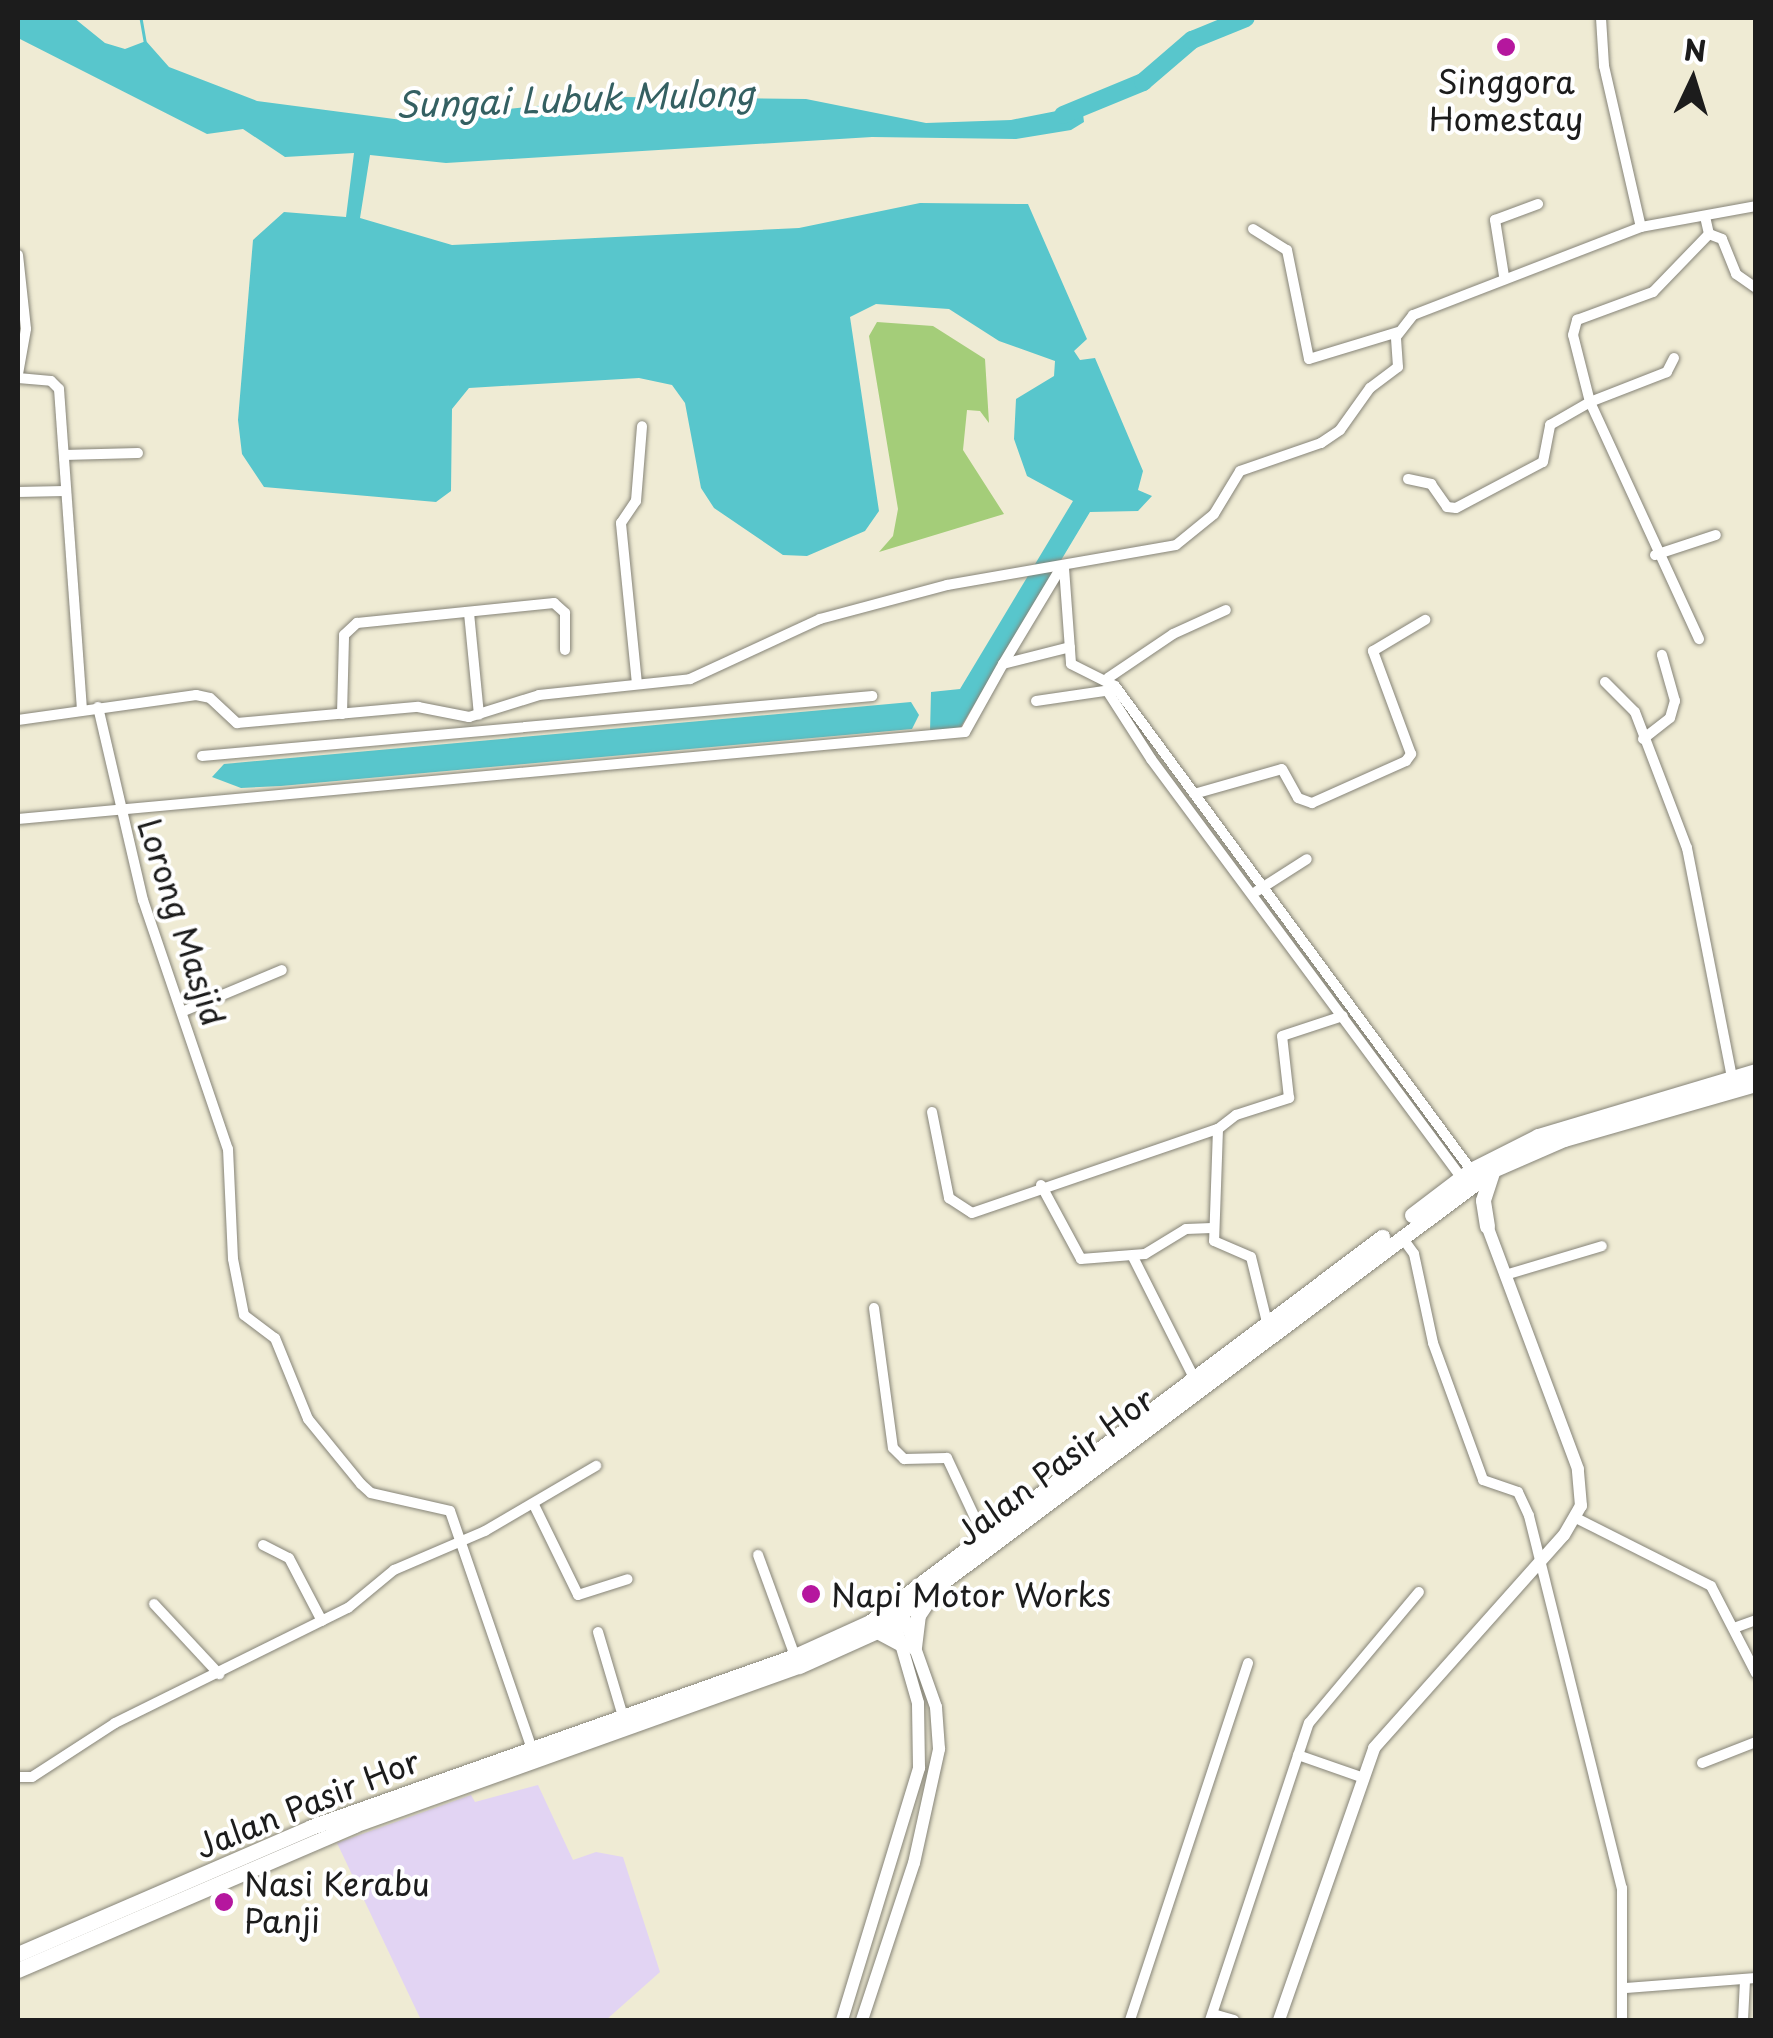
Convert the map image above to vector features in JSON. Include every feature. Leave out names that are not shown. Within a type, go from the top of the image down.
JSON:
[{"type":"main road","name":"Jalan Pasir Hor","points":[[18,1954],[311,1828],[622,1713],[795,1656],[870,1622],[1466,1173],[1560,1127],[1756,1071]]},
{"type":"main road","name":"Jalan Pasir Hor","points":[[18,1970],[372,1818],[799,1666],[877,1630],[929,1596],[1492,1170],[1564,1139],[1756,1084]]},
{"type":"main road","points":[[1487,1226],[1483,1200],[1492,1170]]},
{"type":"main road","points":[[1451,1198],[1472,1202],[1487,1226]]},
{"type":"main road","points":[[877,1630],[907,1646],[929,1596]]},
{"type":"street","points":[[1601,22],[1604,66],[1641,227]]},
{"type":"street","points":[[1504,276],[1496,220],[1538,204]]},
{"type":"street","points":[[1253,229],[1287,250],[1309,358],[1398,332],[1414,315],[1504,276],[1641,227],[1756,206]]},
{"type":"street","points":[[1705,216],[1709,234]]},
{"type":"street","points":[[1709,234],[1722,239],[1736,274],[1756,288]]},
{"type":"street","points":[[1699,639],[1655,555],[1590,402],[1572,335],[1577,320],[1653,292],[1709,234]]},
{"type":"street","points":[[18,255],[26,329],[18,376],[57,385],[82,708]]},
{"type":"street","points":[[18,720],[196,695],[210,698],[237,723],[428,707],[453,717],[479,715],[528,698],[690,679],[820,619],[947,586],[1176,545],[1214,514],[1240,471],[1332,437],[1370,388],[1398,367],[1398,332]]},
{"type":"street","points":[[1408,479],[1431,484],[1447,507],[1456,508],[1543,462],[1550,425],[1590,402],[1667,372],[1674,358]]},
{"type":"street","points":[[637,684],[622,523],[636,501],[642,426]]},
{"type":"street","points":[[64,455],[138,454]]},
{"type":"street","points":[[18,492],[64,491]]},
{"type":"street","points":[[1655,555],[1716,535]]},
{"type":"street","points":[[1060,568],[1075,669],[1111,686],[1263,887],[1466,1173]]},
{"type":"street","points":[[18,819],[964,732],[1060,568]]},
{"type":"street","points":[[342,714],[344,634],[351,625],[561,606],[565,650]]},
{"type":"street","points":[[1036,701],[1111,686],[1173,634],[1226,610]]},
{"type":"street","points":[[470,613],[479,715]]},
{"type":"street","points":[[1194,794],[1282,769],[1298,798],[1312,803],[1406,760],[1411,754],[1373,651],[1425,620]]},
{"type":"street","points":[[1003,664],[1070,648]]},
{"type":"street","points":[[1644,739],[1670,718],[1675,701],[1662,655]]},
{"type":"street","points":[[1605,682],[1630,704],[1687,848],[1732,1078]]},
{"type":"street","points":[[1111,686],[1111,705],[1466,1173]]},
{"type":"street","points":[[202,756],[872,696]]},
{"type":"street","name":"Lorong Masjid","points":[[98,706],[120,811],[153,932],[184,1011],[228,1149],[232,1259],[244,1316],[275,1338],[298,1403],[361,1484],[371,1493],[443,1506],[463,1542],[531,1746]]},
{"type":"street","points":[[1252,894],[1307,859]]},
{"type":"street","points":[[184,1011],[282,970]]},
{"type":"street","points":[[932,1112],[944,1183],[958,1209],[972,1213],[1041,1185],[1218,1129],[1236,1115],[1289,1098],[1282,1036],[1344,1016]]},
{"type":"street","points":[[1218,1129],[1212,1228],[1218,1247],[1251,1256],[1268,1322]]},
{"type":"street","points":[[1041,1185],[1077,1256],[1133,1256],[1186,1229],[1212,1228]]},
{"type":"street","points":[[1279,2020],[1374,1748],[1576,1518],[1581,1482],[1487,1226]]},
{"type":"street","points":[[1400,1236],[1414,1254],[1434,1343],[1483,1480],[1512,1488],[1524,1501],[1622,1888],[1626,1988],[1622,2020]]},
{"type":"street","points":[[1505,1275],[1602,1246]]},
{"type":"street","points":[[1133,1256],[1193,1376]]},
{"type":"street","points":[[874,1308],[893,1448],[904,1458],[948,1458],[985,1539]]},
{"type":"street","points":[[18,1777],[32,1777],[114,1723],[322,1621],[364,1598],[394,1570],[463,1542],[534,1505],[596,1466]]},
{"type":"street","points":[[534,1505],[578,1595],[628,1578]]},
{"type":"street","points":[[1576,1518],[1711,1586],[1756,1674]]},
{"type":"street","points":[[263,1546],[290,1558],[322,1621]]},
{"type":"street","points":[[758,1554],[795,1656]]},
{"type":"street","points":[[1234,2020],[1212,2017],[1308,1723],[1419,1592]]},
{"type":"street","points":[[154,1604],[219,1674]]},
{"type":"street","points":[[842,2020],[918,1768],[918,1703],[898,1617]]},
{"type":"street","points":[[1734,1628],[1756,1620]]},
{"type":"street","points":[[598,1632],[622,1713]]},
{"type":"street","points":[[862,2020],[936,1772],[936,1708],[907,1646]]},
{"type":"street","points":[[1130,2020],[1248,1663]]},
{"type":"street","points":[[1702,1763],[1756,1742]]},
{"type":"street","points":[[1298,1754],[1361,1777]]},
{"type":"street","points":[[1626,1988],[1750,1979],[1744,2020]]},
{"type":"street","points":[[851,1993],[869,1999]]},
{"type":"shaded area","points":[[538,1785],[573,1860],[596,1852],[623,1857],[660,1972],[606,2020],[421,2020],[337,1843],[471,1795],[475,1802]]},
{"type":"green space","points":[[877,322],[933,326],[985,359],[989,423],[980,411],[967,410],[963,450],[1004,514],[879,552],[893,536],[898,509],[869,336]]},
{"type":"water","points":[[18,18],[74,18],[105,43],[125,49],[146,41],[169,67],[257,101],[402,120],[622,97],[806,99],[926,123],[1011,120],[1082,106],[1084,122],[1071,130],[1016,139],[872,137],[446,163],[370,155],[360,218],[452,245],[799,228],[920,203],[1028,204],[1087,339],[1074,351],[1080,360],[1095,358],[1143,471],[1138,490],[1152,496],[1138,511],[1090,512],[959,730],[930,732],[931,692],[960,689],[1073,501],[1027,476],[1014,439],[1016,399],[1054,376],[1055,361],[999,341],[949,309],[876,304],[850,317],[879,511],[865,531],[807,556],[783,555],[714,508],[701,488],[685,403],[672,385],[639,378],[469,388],[452,409],[451,491],[436,502],[264,487],[242,454],[238,420],[253,240],[284,212],[346,217],[354,153],[285,157],[243,129],[207,134],[18,38]]},
{"type":"water","points":[[911,702],[919,715],[912,729],[281,786],[241,788],[212,777],[224,764]]},
{"type":"waterway","points":[[141,18],[145,41]]},
{"type":"waterway","name":"Sungai Lubuk Mulong","points":[[1063,115],[1143,82],[1192,40],[1246,18]]},
{"type":"place","name":"Singgora Homestay","points":[[1506,47]]},
{"type":"place","name":"Napi Motor Works","points":[[811,1594]]},
{"type":"place","name":"Nasi Kerabu Panji","points":[[224,1902]]}]
